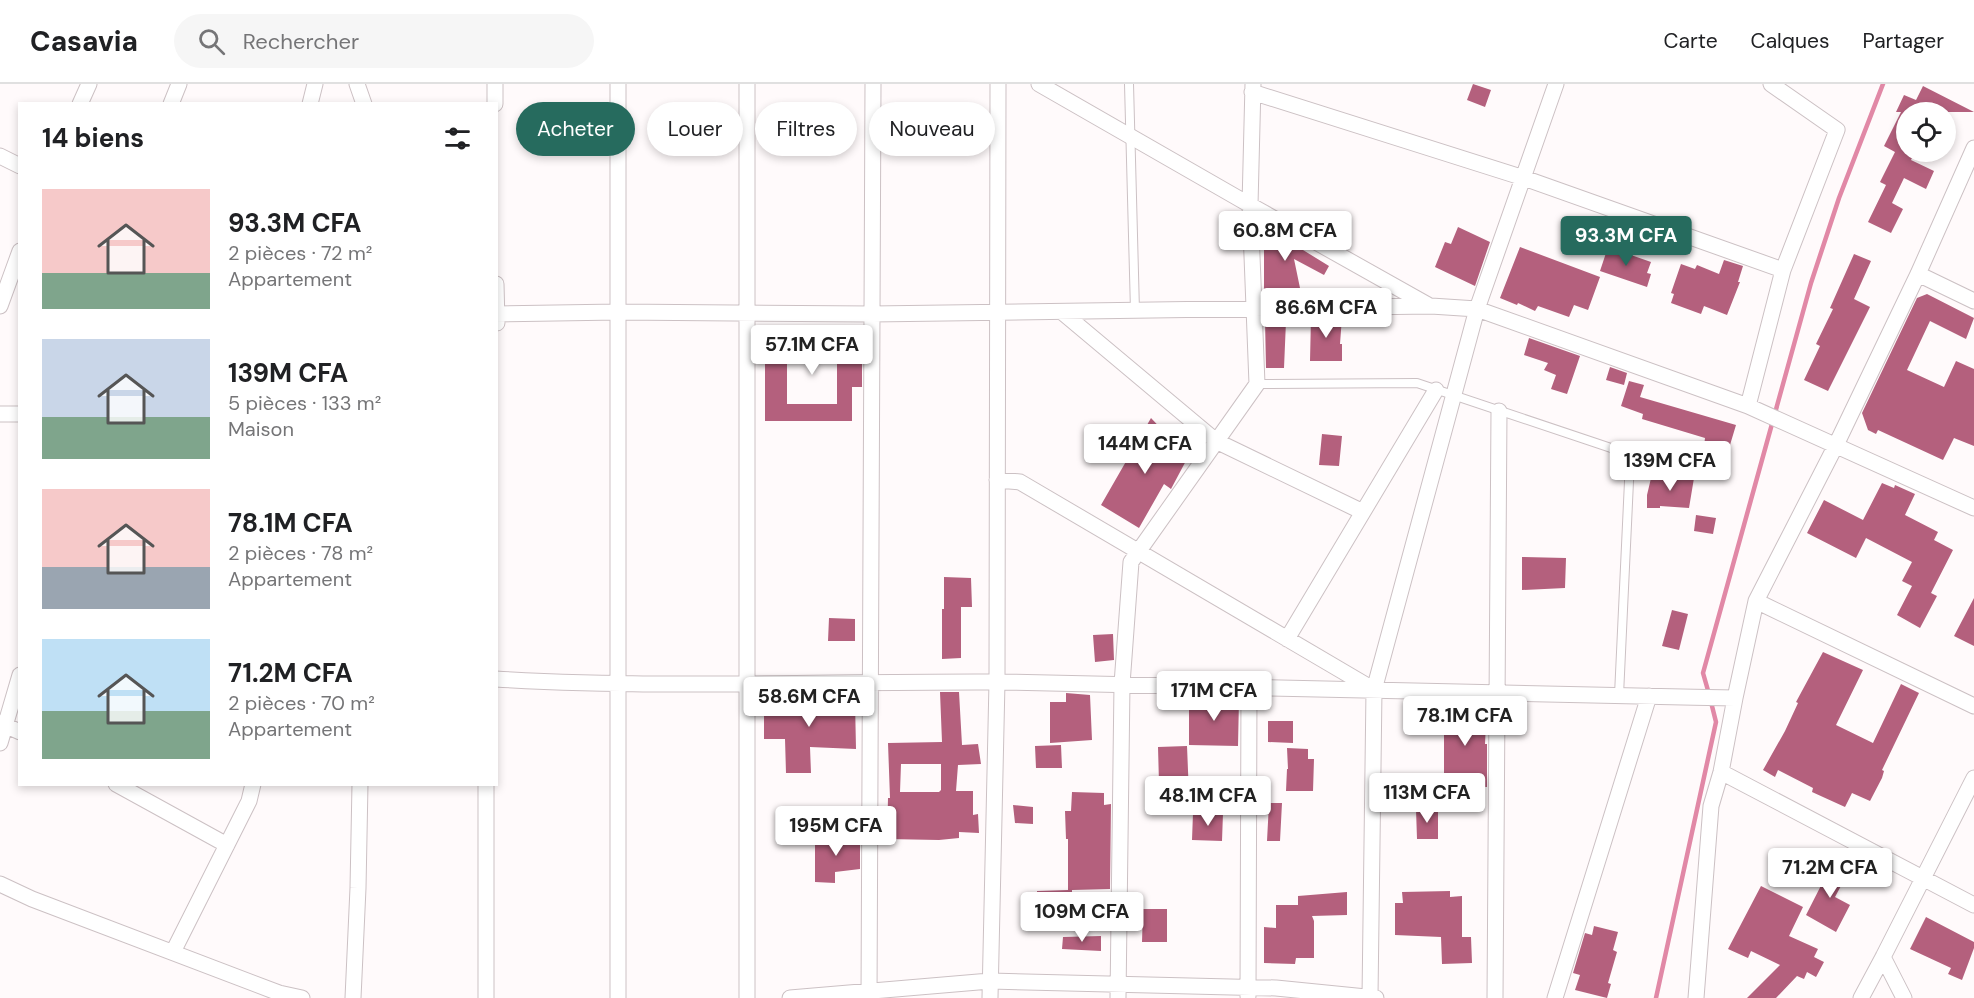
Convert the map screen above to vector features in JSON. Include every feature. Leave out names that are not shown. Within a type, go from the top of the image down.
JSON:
[{"type":"street","points":[[81,102],[89,84]]},
{"type":"street","points":[[172,102],[179,84]]},
{"type":"street","points":[[310,102],[315,84]]},
{"type":"street","points":[[357,84],[363,102]]},
{"type":"street","points":[[495,84],[495,102]]},
{"type":"street","points":[[618,84],[618,998]]},
{"type":"street","points":[[747,84],[747,998]]},
{"type":"street","points":[[869,994],[873,84]]},
{"type":"street","points":[[990,998],[997,682],[998,84]]},
{"type":"street","points":[[1039,84],[1431,306]]},
{"type":"street","points":[[790,998],[869,994],[990,981],[1118,991],[1248,993],[1276,988],[1373,998],[1374,690],[1477,309],[1556,84]]},
{"type":"street","points":[[1748,406],[1783,270],[1837,130],[1771,84]]},
{"type":"street","points":[[1118,991],[1122,684],[1131,562],[1257,384],[1250,205],[1252,88],[1524,178],[1783,270]]},
{"type":"street","points":[[1696,998],[1711,806],[1721,772],[1756,601],[1836,445],[1918,274],[1974,148]]},
{"type":"street","points":[[0,156],[18,165]]},
{"type":"street","points":[[0,306],[18,256]]},
{"type":"street","points":[[1918,274],[1974,301]]},
{"type":"street","points":[[498,314],[618,312],[872,314],[1431,306],[1477,309],[1748,406],[1974,508]]},
{"type":"street","points":[[1062,312],[1216,441],[1363,512]]},
{"type":"street","points":[[1287,639],[1436,390]]},
{"type":"street","points":[[1495,998],[1499,411]]},
{"type":"street","points":[[0,414],[18,414]]},
{"type":"street","points":[[997,480],[1020,482],[1374,690]]},
{"type":"street","points":[[1756,601],[1974,706]]},
{"type":"street","points":[[498,679],[558,683],[997,682],[1735,698]]},
{"type":"street","points":[[0,743],[9,727],[18,684]]},
{"type":"street","points":[[1248,993],[1249,687]]},
{"type":"street","points":[[1556,998],[1649,696]]},
{"type":"street","points":[[1721,772],[1974,905]]},
{"type":"street","points":[[1861,998],[1974,778]]},
{"type":"street","points":[[173,952],[249,801],[253,786]]},
{"type":"street","points":[[354,998],[360,786]]},
{"type":"street","points":[[486,786],[486,998]]},
{"type":"street","points":[[134,789],[227,845]]},
{"type":"street","points":[[0,885],[279,993],[302,998]]},
{"type":"street","points":[[1883,957],[1904,998]]},
{"type":"lane","points":[[1129,84],[1135,311]]},
{"type":"lane","points":[[1257,384],[1417,383],[1611,447],[1630,460],[1619,695]]},
{"type":"building","points":[[1473,84],[1491,90],[1485,107],[1467,100]]},
{"type":"building","points":[[1923,86],[1954,102],[1901,102],[1904,95],[1916,100]]},
{"type":"building","points":[[1956,103],[1974,112],[1956,112]]},
{"type":"building","points":[[1896,122],[1896,162],[1915,162],[1934,171],[1926,189],[1904,178],[1892,203],[1903,209],[1891,233],[1868,222],[1886,185],[1880,182],[1895,152],[1884,146]]},
{"type":"building","points":[[1264,226],[1329,266],[1324,275],[1294,259],[1300,288],[1264,289]]},
{"type":"building","points":[[1458,227],[1490,242],[1475,286],[1435,267],[1445,242],[1451,244]]},
{"type":"building","points":[[1520,247],[1600,277],[1588,310],[1574,305],[1569,317],[1538,306],[1535,311],[1500,298]]},
{"type":"building","points":[[1608,247],[1651,262],[1647,273],[1651,274],[1647,287],[1600,271]]},
{"type":"building","points":[[1854,254],[1871,261],[1854,299],[1870,307],[1828,391],[1804,380],[1820,346],[1816,344],[1833,309],[1830,308]]},
{"type":"building","points":[[1724,260],[1743,266],[1738,282],[1740,282],[1727,315],[1704,306],[1701,314],[1671,303],[1674,294],[1671,293],[1681,264],[1695,269],[1697,265],[1719,274]]},
{"type":"building","points":[[1927,294],[1974,318],[1966,339],[1930,321],[1907,370],[1944,387],[1956,361],[1974,369],[1974,446],[1954,438],[1943,460],[1878,430],[1876,434],[1868,430],[1862,413],[1917,298]]},
{"type":"building","points":[[1311,317],[1342,317],[1340,344],[1342,344],[1342,361],[1310,361]]},
{"type":"building","points":[[1265,320],[1286,321],[1284,368],[1266,368]]},
{"type":"building","points":[[765,333],[862,333],[862,387],[852,387],[852,421],[765,421]],"holes":[[[787,354],[837,354],[837,404],[787,404]]]},
{"type":"building","points":[[1529,338],[1580,356],[1567,394],[1551,389],[1556,375],[1544,370],[1548,363],[1524,355]]},
{"type":"building","points":[[1610,367],[1627,373],[1624,385],[1606,380]]},
{"type":"building","points":[[1629,381],[1644,385],[1640,397],[1736,425],[1730,445],[1721,443],[1716,472],[1701,470],[1705,438],[1642,419],[1643,414],[1621,406]]},
{"type":"building","points":[[1151,418],[1188,457],[1171,489],[1164,484],[1139,528],[1101,505]]},
{"type":"building","points":[[1322,434],[1342,436],[1339,466],[1319,465]]},
{"type":"building","points":[[1652,474],[1694,478],[1689,508],[1660,506],[1660,508],[1647,508],[1647,495]]},
{"type":"building","points":[[1882,483],[1894,488],[1895,485],[1915,494],[1905,515],[1938,532],[1934,540],[1953,550],[1931,593],[1937,596],[1920,628],[1897,615],[1912,586],[1902,581],[1912,562],[1866,538],[1856,558],[1807,533],[1824,500],[1863,520]]},
{"type":"building","points":[[1696,515],[1716,518],[1713,534],[1694,531]]},
{"type":"building","points":[[1522,557],[1566,558],[1565,588],[1522,590]]},
{"type":"building","points":[[944,577],[971,578],[972,607],[961,607],[961,658],[942,659]]},
{"type":"building","points":[[1974,598],[1974,646],[1954,636]]},
{"type":"building","points":[[1672,610],[1688,614],[1679,650],[1662,646]]},
{"type":"building","points":[[829,618],[855,619],[855,641],[828,641]]},
{"type":"building","points":[[1113,634],[1114,660],[1095,662],[1093,635]]},
{"type":"building","points":[[1823,652],[1863,670],[1836,725],[1873,743],[1901,684],[1919,693],[1882,770],[1884,771],[1882,778],[1870,801],[1852,793],[1845,807],[1812,792],[1813,788],[1778,770],[1775,777],[1763,770],[1785,731],[1798,703],[1796,702]]},
{"type":"building","points":[[940,692],[959,692],[962,745],[978,744],[981,764],[958,765],[956,791],[973,791],[973,815],[978,814],[979,833],[959,832],[959,838],[939,840],[887,839],[888,798],[890,798],[888,743],[942,742]],"holes":[[[901,764],[941,764],[941,790],[939,792],[900,792]]]},
{"type":"building","points":[[764,693],[787,693],[787,709],[826,698],[855,701],[856,749],[810,747],[811,773],[786,773],[785,739],[764,739]]},
{"type":"building","points":[[1066,693],[1090,695],[1092,740],[1050,743],[1050,702],[1066,702]]},
{"type":"building","points":[[1189,699],[1239,699],[1238,746],[1189,745]]},
{"type":"building","points":[[1444,701],[1487,702],[1485,744],[1487,744],[1487,787],[1476,787],[1476,794],[1444,795]]},
{"type":"building","points":[[1268,721],[1293,721],[1293,743],[1268,742]]},
{"type":"building","points":[[1061,745],[1062,768],[1036,768],[1035,746]]},
{"type":"building","points":[[1187,746],[1189,795],[1148,796],[1148,783],[1159,783],[1158,747]]},
{"type":"building","points":[[1287,748],[1308,749],[1308,759],[1314,759],[1313,791],[1286,791]]},
{"type":"building","points":[[1072,792],[1104,793],[1104,805],[1111,804],[1110,889],[1072,890],[1072,918],[1037,918],[1037,891],[1068,890],[1068,839],[1066,839],[1065,811],[1071,811]]},
{"type":"building","points":[[1269,803],[1282,803],[1280,841],[1267,841]]},
{"type":"building","points":[[1013,805],[1033,807],[1033,824],[1015,823]]},
{"type":"building","points":[[1416,809],[1438,809],[1438,839],[1417,839]]},
{"type":"building","points":[[1193,813],[1223,813],[1222,841],[1192,840]]},
{"type":"building","points":[[860,836],[860,869],[835,872],[835,883],[815,882],[815,839]]},
{"type":"building","points":[[1834,860],[1850,869],[1835,897],[1850,905],[1836,932],[1806,915]]},
{"type":"building","points":[[1761,886],[1803,907],[1789,936],[1818,949],[1814,957],[1824,962],[1816,977],[1807,972],[1804,979],[1797,976],[1776,998],[1747,998],[1780,965],[1751,951],[1748,958],[1728,949]]},
{"type":"building","points":[[1450,891],[1450,897],[1462,896],[1462,937],[1471,937],[1472,963],[1442,964],[1441,937],[1395,935],[1395,903],[1403,903],[1402,892]]},
{"type":"building","points":[[1347,892],[1347,915],[1312,916],[1314,958],[1296,958],[1295,964],[1264,963],[1264,927],[1276,928],[1276,905],[1298,905],[1298,896]]},
{"type":"building","points":[[1143,909],[1167,909],[1167,942],[1142,942]]},
{"type":"building","points":[[1926,917],[1974,942],[1974,948],[1962,980],[1948,974],[1951,968],[1910,949]]},
{"type":"building","points":[[1594,926],[1618,932],[1613,950],[1617,952],[1608,983],[1611,984],[1607,998],[1575,990],[1580,975],[1573,973],[1585,933],[1592,935]]},
{"type":"building","points":[[1101,936],[1101,951],[1062,949],[1063,937]]},
{"type":"waterway","points":[[1709,694],[1703,673],[1811,283],[1839,198],[1883,84]]},
{"type":"waterway","points":[[1656,998],[1716,722],[1711,702]]}]
